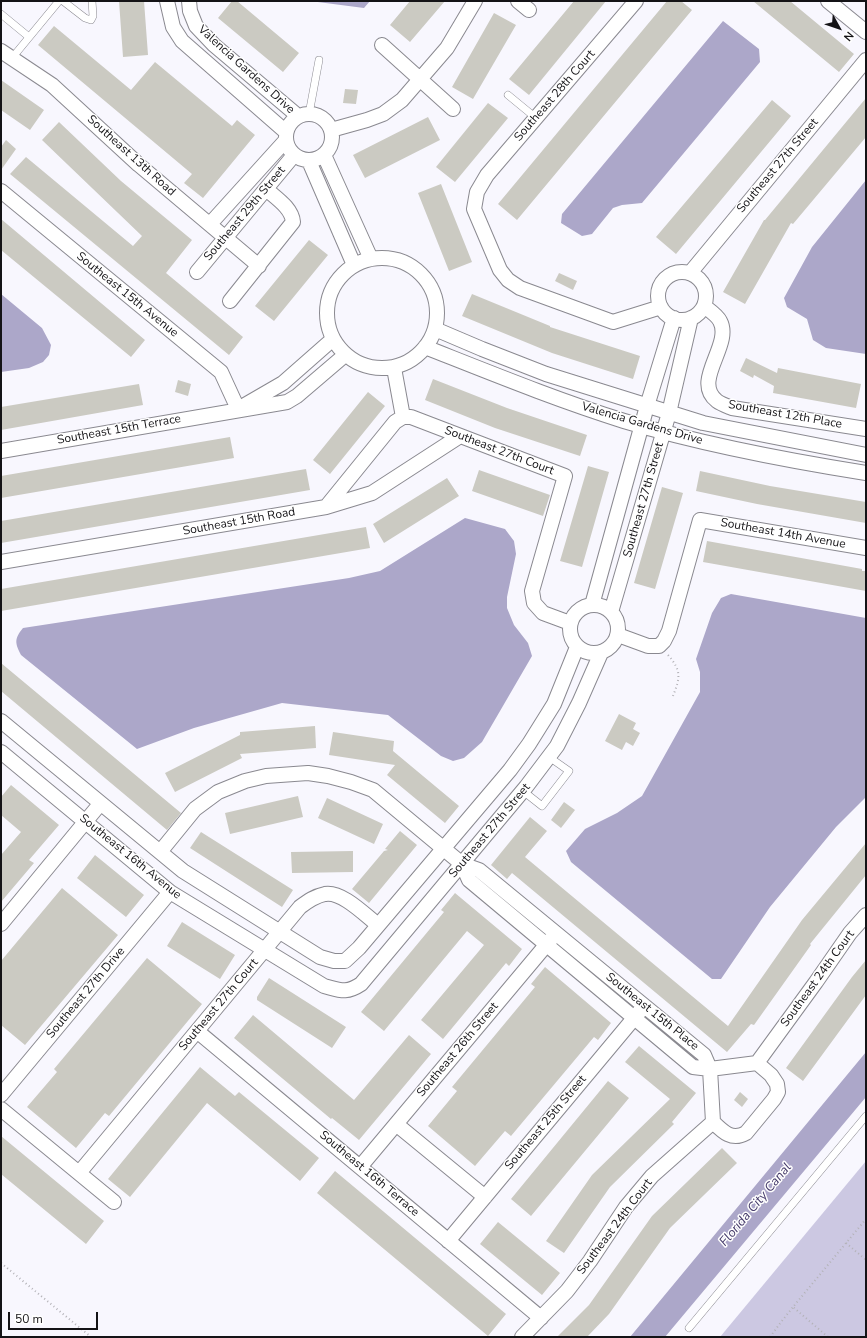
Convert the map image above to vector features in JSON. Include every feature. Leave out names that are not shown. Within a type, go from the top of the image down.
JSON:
[{"type":"street","name":"Valencia Gardens Drive","points":[[167,1],[174,26],[182,41],[286,136]]},
{"type":"street","name":"Valencia Gardens Drive","points":[[189,1],[190,11],[196,26],[214,45],[304,115]]},
{"type":"street","points":[[332,130],[383,114],[402,100],[447,48],[475,1]]},
{"type":"street","points":[[518,1],[529,10]]},
{"type":"street","name":"Southeast 28th Court","points":[[636,1],[487,175],[477,192],[474,209],[500,270],[508,280],[520,288],[613,322],[661,307]]},
{"type":"street","points":[[828,1],[866,32]]},
{"type":"street","points":[[382,45],[453,109]]},
{"type":"street","name":"Southeast 13th Road","points":[[7,55],[52,85],[139,165],[258,266]]},
{"type":"street","name":"Southeast 27th Street","points":[[690,272],[866,60]]},
{"type":"street","points":[[304,115],[317,115],[323,118],[332,130],[331,144],[324,155],[309,161],[298,158],[290,151],[286,136],[289,125],[304,115]]},
{"type":"street","name":"Southeast 29th Street","points":[[210,224],[286,136]]},
{"type":"street","name":"Southeast 29th Street","points":[[197,272],[294,155]]},
{"type":"street","points":[[324,155],[370,259]]},
{"type":"street","points":[[309,161],[354,265]]},
{"type":"street","points":[[230,301],[293,222],[292,216],[286,206],[266,189]]},
{"type":"street","name":"Southeast 15th Avenue","points":[[1,191],[221,372],[238,410]]},
{"type":"street","points":[[387,258],[403,262],[417,270],[428,282],[435,296],[437,313],[435,329],[425,348],[416,357],[394,368],[376,369],[360,364],[345,355],[338,348],[327,323],[327,306],[332,290],[341,276],[354,265],[370,259],[387,258]]},
{"type":"street","points":[[690,272],[703,282],[706,290],[704,306],[691,318],[682,320],[674,318],[664,312],[661,307],[659,291],[667,277],[674,273],[690,272]]},
{"type":"street","name":"Southeast 12th Place","points":[[704,306],[719,318],[723,326],[722,340],[708,379],[710,392],[718,402],[732,408],[866,429]]},
{"type":"street","name":"Southeast 27th Street","points":[[592,605],[641,426],[674,318]]},
{"type":"street","name":"Southeast 27th Street","points":[[611,612],[664,432],[691,318]]},
{"type":"street","name":"Valencia Gardens Drive","points":[[435,329],[482,350],[546,374],[703,423],[866,455]]},
{"type":"street","name":"Southeast 15th Terrace","points":[[238,410],[283,383],[333,339]]},
{"type":"street","name":"Valencia Gardens Drive","points":[[425,348],[623,421],[693,440],[773,458],[866,474]]},
{"type":"street","name":"Southeast 15th Terrace","points":[[1,451],[287,402],[297,396],[345,355]]},
{"type":"street","points":[[326,507],[395,422],[403,417],[394,368]]},
{"type":"street","points":[[283,383],[287,402]]},
{"type":"street","name":"Southeast 27th Court","points":[[403,417],[411,417],[565,476],[532,591],[534,603],[543,613],[570,623]]},
{"type":"street","name":"Southeast 15th Road","points":[[1,562],[326,507],[372,493],[460,436]]},
{"type":"street","name":"Southeast 14th Avenue","points":[[618,635],[648,646],[659,646],[664,641],[669,630],[700,520],[866,548]]},
{"type":"street","points":[[599,578],[619,584]]},
{"type":"street","points":[[592,605],[599,605],[611,612],[618,622],[618,635],[614,643],[601,653],[588,653],[577,647],[570,636],[570,623],[578,610],[592,605]]},
{"type":"street","name":"Southeast 27th Street","points":[[345,961],[378,925],[510,770],[529,744],[554,704],[577,647]]},
{"type":"street","name":"Southeast 27th Street","points":[[352,990],[361,984],[523,791],[549,757],[557,746],[580,703],[601,653]]},
{"type":"street","name":"Southeast 16th Avenue","points":[[1,721],[182,871],[320,957],[334,961],[345,961]]},
{"type":"street","name":"Southeast 16th Avenue","points":[[1,752],[170,892],[324,986],[340,990],[352,990]]},
{"type":"street","points":[[160,852],[195,809],[218,792],[245,781],[266,776],[308,773],[328,776],[374,790],[462,864]]},
{"type":"street","points":[[1,924],[100,804]]},
{"type":"street","name":"Southeast 15th Place","points":[[462,864],[479,870],[645,1006],[704,1055],[710,1069],[693,1067],[469,880],[462,864]]},
{"type":"street","name":"Southeast 27th Drive","points":[[1,1095],[170,892]]},
{"type":"street","name":"Southeast 27th Court","points":[[78,1173],[300,907],[314,897],[326,894],[340,896],[378,925]]},
{"type":"street","name":"Southeast 24th Court","points":[[757,1063],[850,933],[866,915]]},
{"type":"street","name":"Southeast 26th Street","points":[[360,1167],[556,933]]},
{"type":"street","name":"Southeast 25th Street","points":[[448,1241],[645,1006]]},
{"type":"street","name":"Southeast 16th Terrace","points":[[198,1031],[541,1318]]},
{"type":"street","points":[[757,1063],[771,1075],[778,1084],[778,1092],[746,1133],[740,1136],[733,1136],[723,1132],[713,1122],[710,1069],[757,1063]]},
{"type":"street","points":[[1,1109],[114,1202]]},
{"type":"street","name":"Southeast 24th Court","points":[[522,1337],[567,1291],[590,1261],[626,1207],[652,1176],[713,1122]]},
{"type":"street","points":[[396,1124],[485,1197]]},
{"type":"lane","points":[[7,55],[29,37],[59,1]]},
{"type":"lane","points":[[63,1],[85,18],[91,20],[93,16],[92,1]]},
{"type":"lane","points":[[1,14],[29,37]]},
{"type":"lane","points":[[304,115],[319,60]]},
{"type":"lane","points":[[508,95],[536,118]]},
{"type":"lane","points":[[523,791],[542,806],[569,771],[549,757]]},
{"type":"lane","points":[[689,1328],[866,1116]]},
{"type":"path","points":[[665,651],[677,669],[679,680],[673,696]]},
{"type":"path","points":[[770,1337],[866,1219]]},
{"type":"path","points":[[846,1244],[866,1260]]},
{"type":"path","points":[[1,1263],[91,1337]]},
{"type":"path","points":[[793,1308],[828,1337]]},
{"type":"shaded area","points":[[866,1161],[866,1337],[720,1337]]},
{"type":"water","points":[[310,1],[370,1],[364,8]]},
{"type":"water","points":[[723,21],[759,49],[760,62],[642,203],[622,205],[613,208],[592,234],[582,236],[561,223],[562,214]]},
{"type":"water","points":[[866,180],[866,354],[826,348],[813,340],[807,319],[787,307],[784,298],[812,247]]},
{"type":"water","points":[[1,294],[42,328],[51,345],[49,355],[43,362],[29,368],[1,372]]},
{"type":"water","points":[[465,518],[505,529],[514,541],[516,554],[507,597],[507,608],[514,625],[528,643],[532,656],[482,742],[464,758],[453,761],[441,756],[388,715],[282,703],[194,728],[137,749],[21,655],[16,641],[23,628],[349,578],[380,571]]},
{"type":"water","points":[[731,594],[866,618],[866,797],[836,827],[770,907],[721,979],[712,979],[571,862],[566,851],[585,829],[617,813],[642,796],[700,692],[700,672],[696,659],[712,613],[721,598]]},
{"type":"water","name":"Florida City Canal","points":[[866,1052],[866,1097],[665,1337],[630,1337]]},
{"type":"building","points":[[119,1],[144,1],[148,55],[123,57]]},
{"type":"building","points":[[232,1],[237,1],[299,53],[283,72],[218,18]]},
{"type":"building","points":[[410,1],[445,1],[410,42],[390,25]]},
{"type":"building","points":[[574,1],[606,1],[529,95],[509,79]]},
{"type":"building","points":[[667,1],[681,1],[692,10],[517,220],[498,204]]},
{"type":"building","points":[[753,1],[790,1],[854,54],[839,72]]},
{"type":"building","points":[[494,13],[516,25],[473,99],[452,87]]},
{"type":"building","points":[[54,26],[131,90],[155,62],[232,126],[237,120],[255,135],[203,198],[184,183],[192,174],[38,45]]},
{"type":"building","points":[[1,80],[44,110],[30,130],[1,110]]},
{"type":"building","points":[[345,89],[358,90],[356,104],[343,103]]},
{"type":"building","points":[[866,98],[866,137],[793,224],[791,223],[745,304],[723,292],[764,220]]},
{"type":"building","points":[[772,100],[791,116],[676,254],[656,237]]},
{"type":"building","points":[[488,103],[508,118],[455,182],[436,167]]},
{"type":"building","points":[[428,117],[440,140],[365,178],[353,155]]},
{"type":"building","points":[[59,122],[121,181],[192,240],[166,273],[243,337],[229,355],[10,174],[26,157],[133,246],[142,236],[42,140]]},
{"type":"building","points":[[6,140],[16,149],[1,170],[1,147]]},
{"type":"building","points":[[441,184],[472,262],[449,271],[418,193]]},
{"type":"building","points":[[1,219],[145,340],[131,357],[1,250]]},
{"type":"building","points":[[309,240],[328,255],[274,321],[255,306]]},
{"type":"building","points":[[559,273],[577,281],[573,290],[555,281]]},
{"type":"building","points":[[472,294],[550,327],[640,356],[633,379],[552,353],[462,316]]},
{"type":"building","points":[[746,358],[777,373],[778,368],[861,384],[856,408],[773,393],[774,386],[754,375],[753,378],[740,371]]},
{"type":"building","points":[[433,379],[507,408],[587,435],[580,456],[495,428],[425,400]]},
{"type":"building","points":[[178,380],[191,384],[188,396],[175,392]]},
{"type":"building","points":[[139,384],[143,405],[1,430],[1,407]]},
{"type":"building","points":[[368,392],[385,406],[330,474],[313,460]]},
{"type":"building","points":[[230,437],[234,458],[1,498],[1,476]]},
{"type":"building","points":[[588,466],[609,472],[582,567],[560,561]]},
{"type":"building","points":[[306,469],[310,490],[1,543],[1,521]]},
{"type":"building","points":[[479,470],[550,495],[543,516],[472,491]]},
{"type":"building","points":[[700,471],[770,486],[866,502],[866,523],[757,504],[696,491]]},
{"type":"building","points":[[447,478],[459,496],[384,543],[373,524]]},
{"type":"building","points":[[662,487],[683,493],[655,589],[634,583]]},
{"type":"building","points":[[366,527],[370,548],[1,611],[1,589]]},
{"type":"building","points":[[707,541],[862,569],[862,571],[866,571],[866,591],[703,562]]},
{"type":"building","points":[[1,663],[181,813],[167,830],[1,691]]},
{"type":"building","points":[[619,714],[636,723],[633,729],[640,733],[633,746],[626,742],[622,750],[605,741]]},
{"type":"building","points":[[315,726],[316,748],[240,754],[242,758],[175,792],[165,773],[240,735],[240,732]]},
{"type":"building","points":[[333,732],[394,741],[393,751],[459,806],[445,823],[387,775],[395,765],[329,755]]},
{"type":"building","points":[[11,785],[59,825],[29,860],[34,863],[1,902],[1,855],[21,832],[1,815],[1,797]]},
{"type":"building","points":[[298,796],[303,817],[230,834],[225,813]]},
{"type":"building","points":[[327,798],[383,824],[374,844],[318,818]]},
{"type":"building","points":[[564,802],[575,810],[561,828],[551,820]]},
{"type":"building","points":[[530,817],[547,831],[525,857],[728,1026],[802,920],[866,843],[866,875],[810,944],[811,945],[754,1025],[751,1024],[727,1052],[512,873],[507,879],[491,865]]},
{"type":"building","points":[[400,831],[417,845],[369,903],[352,889],[384,851],[388,850],[385,849]]},
{"type":"building","points":[[201,832],[293,890],[282,907],[190,848]]},
{"type":"building","points":[[353,851],[353,872],[292,873],[291,852]]},
{"type":"building","points":[[95,855],[144,895],[126,917],[77,878]]},
{"type":"building","points":[[62,888],[118,935],[25,1045],[1,1025],[1,961]]},
{"type":"building","points":[[455,893],[522,949],[509,966],[506,963],[443,1039],[421,1020],[484,945],[467,931],[384,1031],[361,1012],[444,912],[441,910]]},
{"type":"building","points":[[182,922],[235,955],[220,979],[167,946]]},
{"type":"building","points":[[147,958],[202,1004],[109,1116],[105,1113],[76,1148],[27,1107],[57,1072],[54,1069]]},
{"type":"building","points":[[866,960],[866,995],[803,1081],[786,1068]]},
{"type":"building","points":[[545,967],[611,1023],[598,1040],[594,1037],[511,1136],[505,1131],[475,1166],[428,1126],[457,1091],[452,1087],[535,987],[531,984]]},
{"type":"building","points":[[269,978],[346,1027],[332,1048],[257,1000],[257,997]]},
{"type":"building","points":[[253,1015],[354,1100],[409,1035],[431,1054],[359,1140],[332,1118],[331,1119],[234,1038]]},
{"type":"building","points":[[639,1046],[696,1093],[672,1122],[674,1124],[610,1187],[564,1253],[546,1241],[592,1175],[670,1099],[625,1062]]},
{"type":"building","points":[[200,1067],[235,1096],[239,1092],[319,1158],[300,1181],[207,1103],[130,1197],[108,1179]]},
{"type":"building","points":[[608,1081],[629,1098],[531,1216],[511,1199]]},
{"type":"building","points":[[740,1092],[748,1099],[742,1107],[734,1100]]},
{"type":"building","points":[[1,1136],[104,1221],[86,1244],[1,1174]]},
{"type":"building","points":[[722,1148],[737,1163],[670,1228],[609,1314],[587,1337],[557,1337],[589,1305],[652,1216]]},
{"type":"building","points":[[335,1171],[506,1314],[488,1336],[317,1193]]},
{"type":"building","points":[[498,1222],[560,1273],[542,1295],[480,1244]]}]
